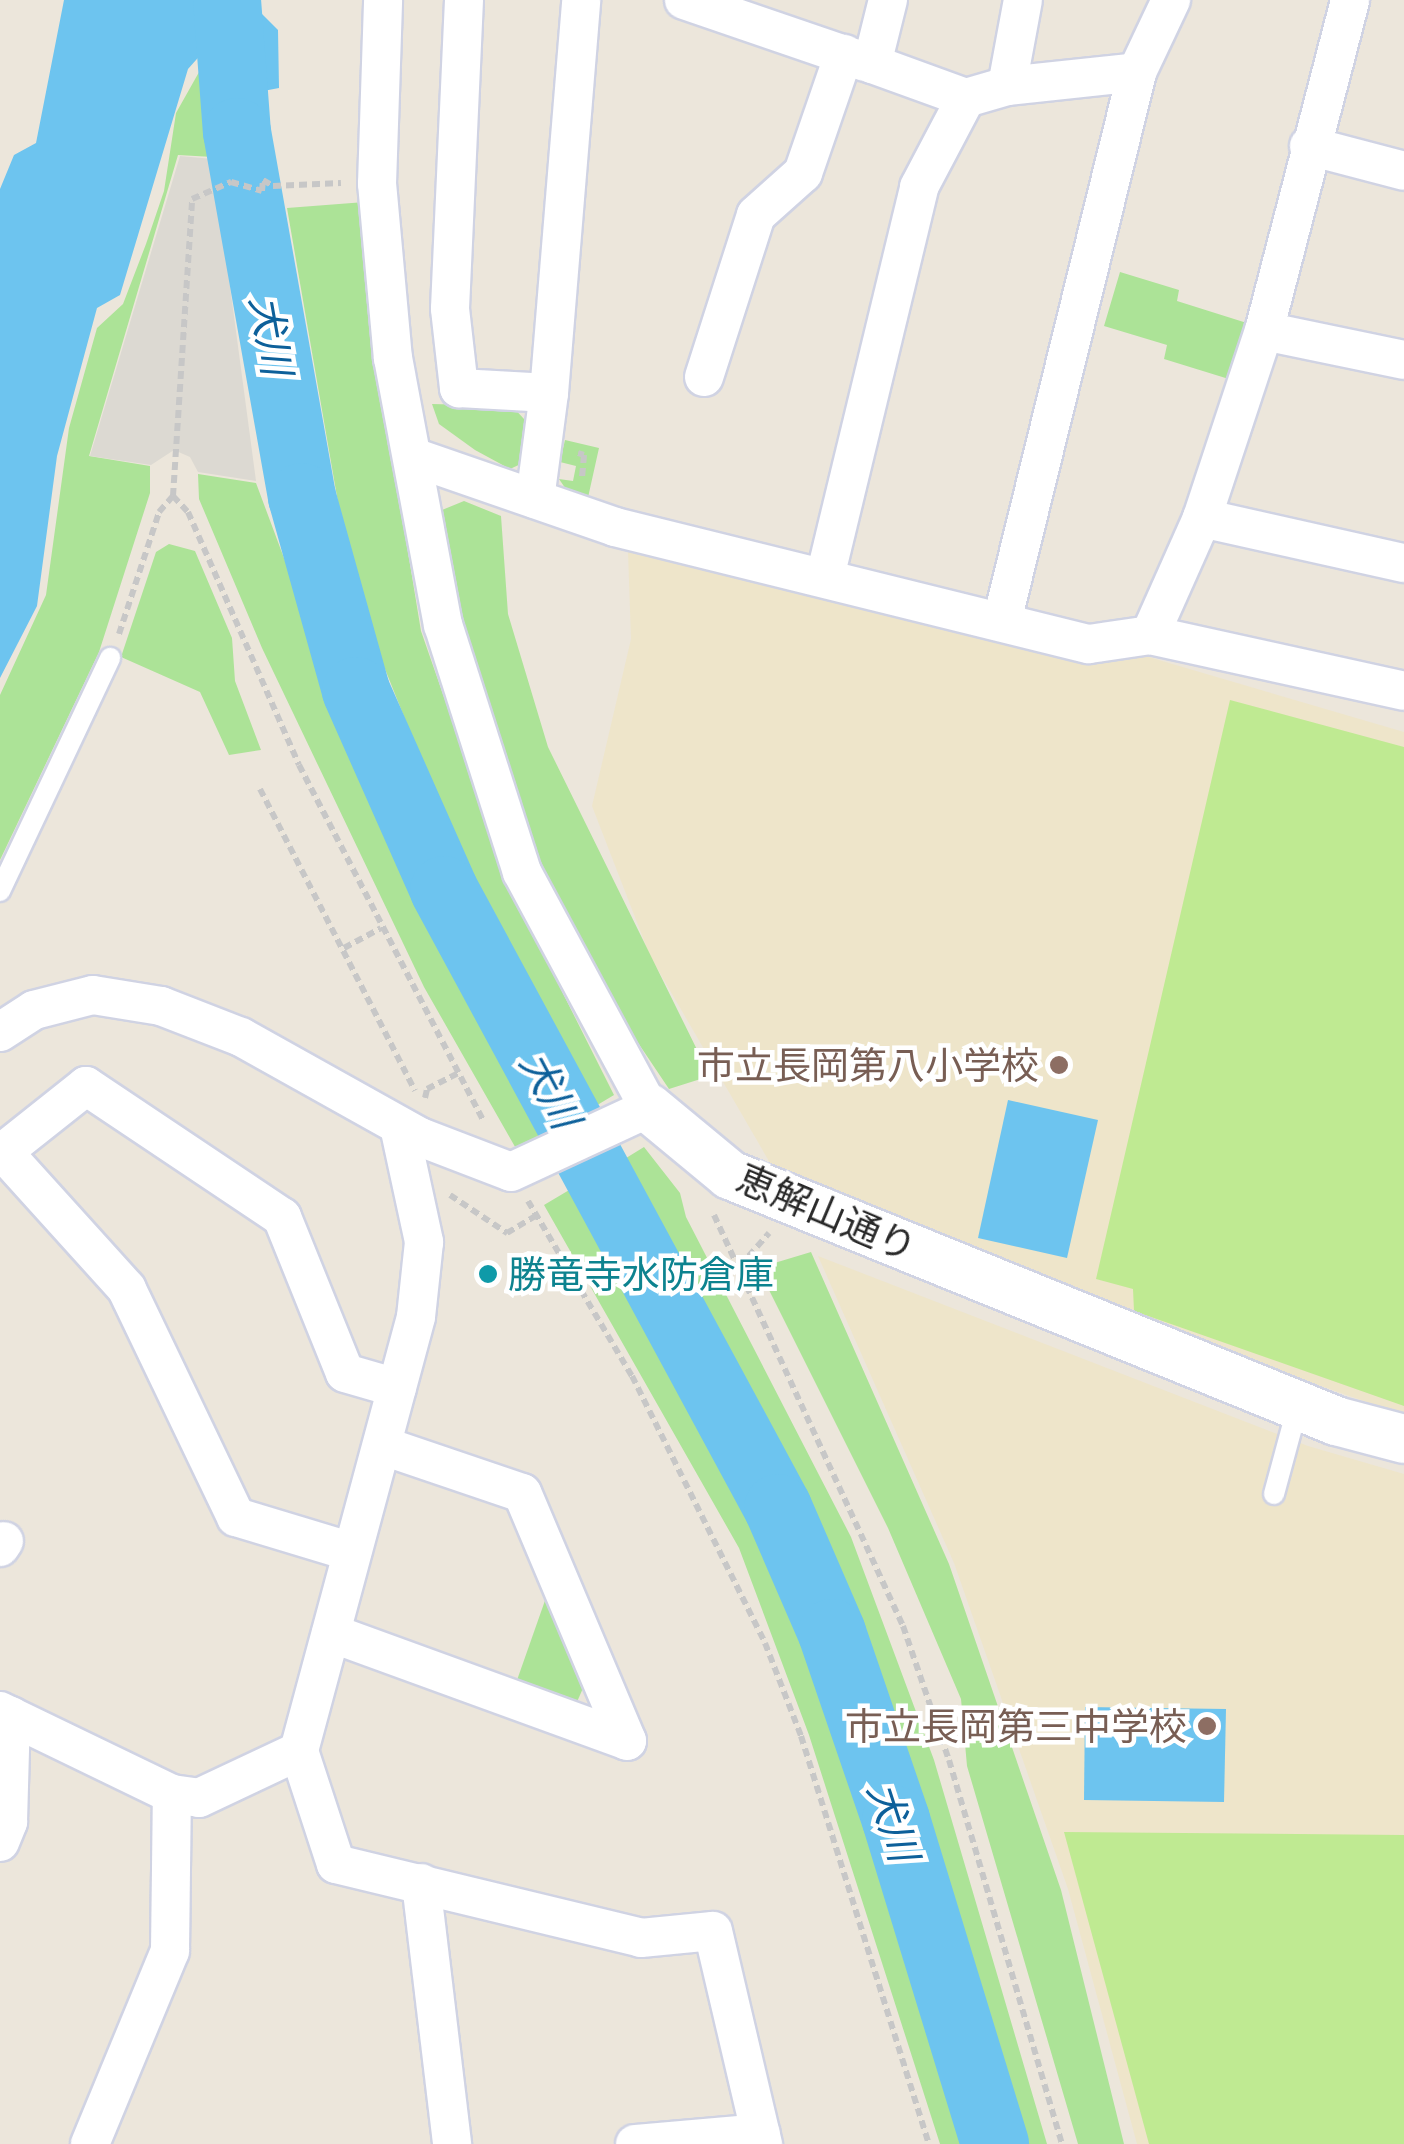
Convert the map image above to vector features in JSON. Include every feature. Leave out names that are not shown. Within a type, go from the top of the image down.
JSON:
[{"type":"street","points":[[0,1032],[34,1010],[93,995],[161,1006],[241,1037],[411,1115],[482,1166],[512,1172],[532,1167],[640,1110],[522,872],[482,762],[443,625],[416,458],[393,359],[377,184],[383,0]]},
{"type":"street","points":[[464,0],[450,310],[459,388],[549,393]]},
{"type":"street","points":[[535,499],[549,393],[581,0]]},
{"type":"street","points":[[684,0],[735,8],[966,98],[1007,86],[1137,72]]},
{"type":"street","points":[[704,377],[756,215],[803,174],[888,0]]},
{"type":"street","points":[[1007,86],[1024,0]]},
{"type":"street","points":[[1002,620],[1137,72],[1171,0]]},
{"type":"street","points":[[1150,634],[1202,518],[1264,330],[1350,0]]},
{"type":"street","points":[[824,577],[919,188],[966,98]]},
{"type":"street","points":[[1309,146],[1404,171]]},
{"type":"street","points":[[1264,330],[1404,360]]},
{"type":"street","points":[[416,458],[615,527],[1088,644],[1150,634],[1404,691]]},
{"type":"street","points":[[1202,518],[1404,563]]},
{"type":"street","points":[[352,1552],[236,1517],[127,1289],[3,1152],[86,1086],[282,1217],[345,1373],[396,1388]]},
{"type":"street","name":"恵解山通り","points":[[640,1110],[730,1174],[1298,1405],[1404,1439]]},
{"type":"street","points":[[411,1115],[411,1169],[424,1242],[416,1317],[299,1751],[336,1864],[641,1938],[713,1931],[762,2138],[635,2144]]},
{"type":"street","points":[[331,1633],[626,1741],[522,1493],[383,1446]]},
{"type":"street","points":[[0,1842],[8,1822],[6,1714],[172,1794],[199,1798],[299,1751]]},
{"type":"street","points":[[90,2144],[170,1951],[172,1794]]},
{"type":"street","points":[[421,1883],[452,2144]]},
{"type":"lane","points":[[0,891],[110,658]]},
{"type":"lane","points":[[1274,1494],[1298,1405]]},
{"type":"path","points":[[110,658],[159,512],[173,496],[192,199],[231,182],[262,190],[263,180],[273,186],[377,184]]},
{"type":"path","points":[[173,496],[188,512],[299,765],[485,1123]]},
{"type":"path","points":[[260,789],[344,948],[411,1115]]},
{"type":"path","points":[[344,948],[381,928]]},
{"type":"path","points":[[427,1089],[458,1072]]},
{"type":"path","points":[[411,1169],[507,1233],[537,1215]]},
{"type":"path","points":[[531,1206],[632,1376],[765,1643],[801,1736],[929,2144]]},
{"type":"path","points":[[719,1226],[902,1626],[949,1760],[1062,2144]]},
{"type":"path","points":[[740,1266],[768,1234]]},
{"type":"shaded area","points":[[180,156],[213,159],[256,481],[198,472],[190,457],[174,450],[151,465],[90,456]]},
{"type":"shaded area","name":"市立長岡第八小学校","points":[[628,552],[1091,663],[1135,653],[1404,732],[1404,1415],[1131,1320],[777,1175],[650,956],[592,806],[631,639]]},
{"type":"shaded area","name":"市立長岡第三中学校","points":[[818,1256],[1308,1446],[1404,1474],[1404,2144],[1137,2144],[1068,1889],[954,1563]]},
{"type":"green space","points":[[212,49],[213,157],[178,155],[89,456],[150,466],[150,493],[99,652],[0,860],[0,695],[46,595],[69,428],[97,328],[123,304],[146,244],[164,191],[176,113]]},
{"type":"green space","points":[[365,202],[379,376],[421,631],[511,890],[614,1095],[579,1116],[513,989],[353,589],[287,208]]},
{"type":"green space","points":[[1120,272],[1179,290],[1177,301],[1250,324],[1232,380],[1164,359],[1167,345],[1104,326]]},
{"type":"green space","points":[[432,404],[512,406],[524,419],[525,462],[510,469],[475,450],[439,424]]},
{"type":"green space","points":[[565,440],[599,448],[587,502],[572,498],[559,479],[573,481],[576,466],[560,462]]},
{"type":"green space","points":[[198,474],[256,483],[338,703],[553,1134],[518,1152],[424,987],[262,648],[199,499]]},
{"type":"green space","points":[[464,501],[501,516],[508,614],[548,747],[710,1076],[669,1089],[608,998],[547,884],[514,804],[443,576],[442,510]]},
{"type":"green space","points":[[169,544],[195,551],[232,638],[235,681],[261,750],[229,755],[200,692],[121,657],[156,552]]},
{"type":"green space","points":[[1230,700],[1404,747],[1404,1406],[1134,1311],[1133,1289],[1096,1279]]},
{"type":"green space","points":[[644,1147],[680,1193],[686,1217],[851,1537],[934,1760],[1047,2144],[1015,2144],[874,1693],[812,1537],[652,1240],[605,1171]]},
{"type":"green space","points":[[581,1183],[776,1536],[915,1925],[978,2144],[940,2144],[809,1735],[739,1548],[544,1205]]},
{"type":"green space","points":[[811,1252],[949,1564],[1061,1890],[1124,2144],[1078,2144],[967,1766],[961,1699],[888,1528],[758,1268]]},
{"type":"green space","points":[[548,1592],[584,1686],[576,1704],[516,1683]]},
{"type":"green space","points":[[1064,1832],[1404,1835],[1404,2144],[1149,2144]]},
{"type":"water","points":[[64,0],[248,0],[278,30],[279,88],[217,100],[212,42],[188,69],[120,295],[97,308],[57,456],[37,606],[0,678],[0,189],[14,155],[36,143]]},
{"type":"water","points":[[1008,1100],[1098,1120],[1067,1258],[978,1238]]},
{"type":"water","points":[[1085,1707],[1226,1709],[1224,1802],[1084,1800]]},
{"type":"waterway","name":"犬川","points":[[227,0],[237,132],[302,497],[356,691],[444,890],[778,1508],[832,1633],[896,1820],[995,2144]]},
{"type":"place","name":"市立長岡第八小学校","points":[[1059,1065]]},
{"type":"place","name":"勝竜寺水防倉庫","points":[[488,1274]]},
{"type":"place","name":"市立長岡第三中学校","points":[[1207,1726]]}]
